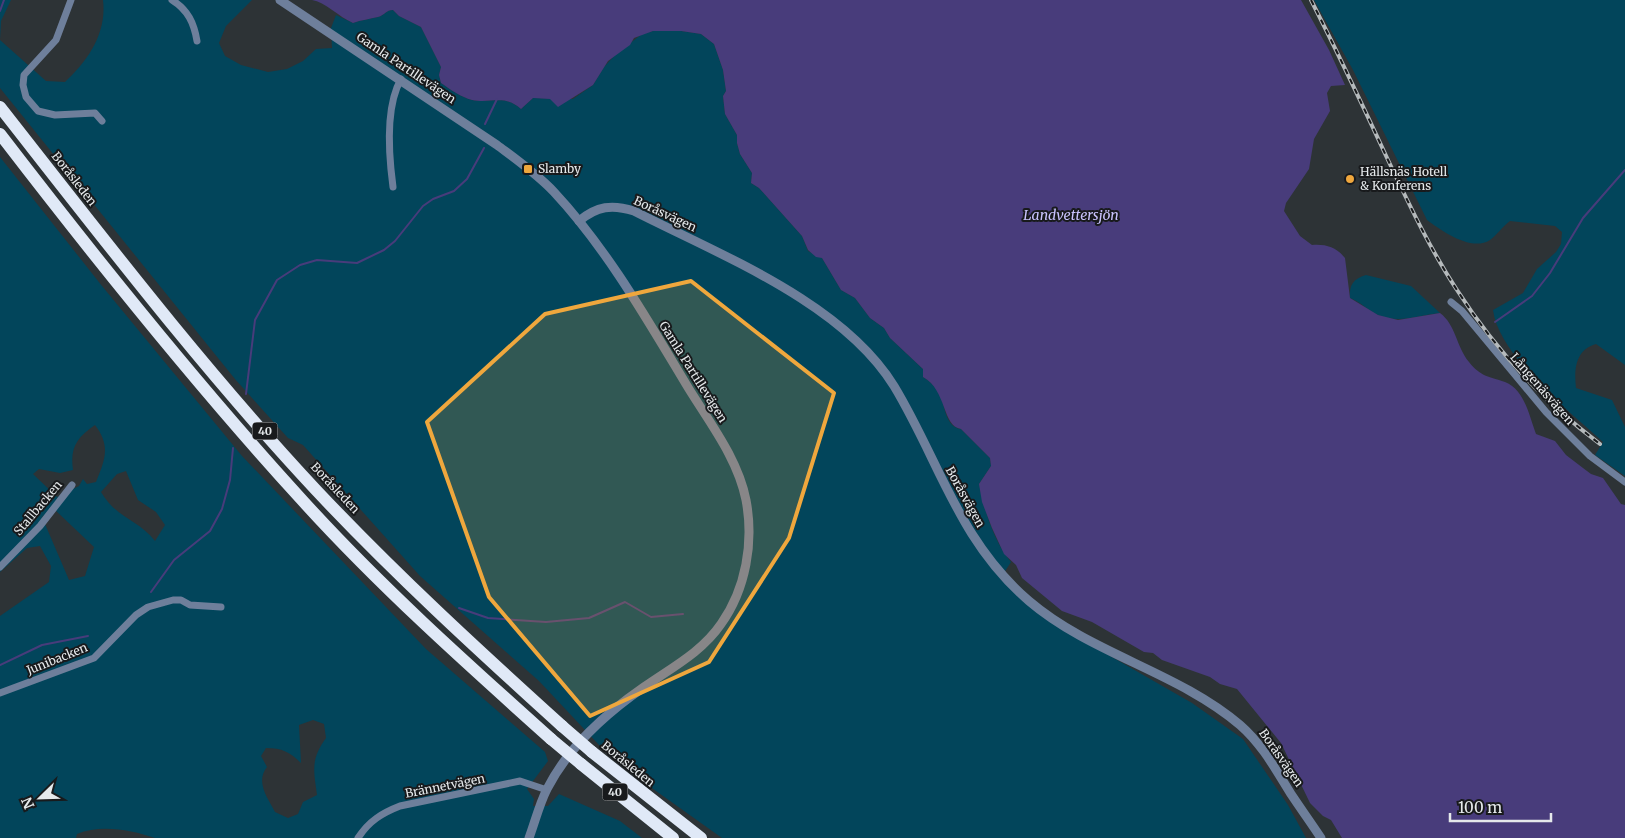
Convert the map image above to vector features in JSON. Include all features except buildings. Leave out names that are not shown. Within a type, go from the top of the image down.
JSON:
[{"type":"highway","name":"Boråsleden","points":[[0,107],[153,299],[316,489],[461,635],[592,752],[701,838]]},
{"type":"highway","name":"40","points":[[0,134],[121,288],[302,500],[449,648],[581,764],[673,838]]},
{"type":"street","points":[[172,0],[180,5],[189,16],[197,41]]},
{"type":"street","name":"Gamla Partillevägen","points":[[280,0],[402,79],[528,169],[554,192],[579,221],[610,264],[729,456],[746,500],[748,551],[743,576],[734,601],[714,634],[686,659],[604,716],[577,744],[547,790],[529,838]]},
{"type":"street","points":[[72,1],[56,40],[24,74],[23,85],[26,97],[38,111],[55,115],[95,113],[102,121]]},
{"type":"street","points":[[394,187],[390,143],[394,100],[402,79]]},
{"type":"street","name":"Boråsvägen","points":[[579,221],[605,207],[622,207],[634,211],[799,297],[847,332],[868,351],[893,385],[960,516],[984,553],[1004,578],[1030,602],[1062,624],[1192,693],[1220,709],[1242,726],[1276,770],[1321,838]]},
{"type":"street","name":"Långenäsvägen","points":[[1451,302],[1462,311],[1532,397],[1574,442],[1625,482]]},
{"type":"street","name":"Stallbacken","points":[[0,567],[40,526],[72,484]]},
{"type":"street","name":"Junibacken","points":[[0,692],[94,658],[136,615],[148,607],[173,600],[190,605],[221,607]]},
{"type":"street","name":"Brännetvägen","points":[[358,838],[370,823],[382,814],[400,806],[520,781],[547,790]]},
{"type":"highlighted area","points":[[691,281],[834,393],[789,538],[709,662],[590,716],[489,597],[427,422],[545,314]]},
{"type":"shaded area","points":[[0,0],[11,0],[1,21],[0,40]]},
{"type":"shaded area","points":[[103,0],[252,0],[226,26],[219,43],[225,56],[241,65],[268,72],[287,69],[303,61],[316,49],[332,48],[331,28],[336,15],[353,23],[378,17],[393,10],[399,16],[421,27],[441,67],[439,75],[441,83],[468,99],[509,102],[521,109],[533,98],[573,99],[593,85],[604,67],[616,54],[642,34],[653,31],[681,31],[701,34],[714,44],[723,70],[726,91],[723,96],[725,114],[737,135],[740,154],[752,173],[751,183],[759,188],[802,236],[808,251],[822,258],[841,290],[855,298],[870,318],[884,328],[890,338],[923,369],[923,377],[939,391],[946,415],[952,424],[961,429],[990,458],[991,466],[979,484],[987,515],[995,535],[1011,562],[1000,579],[1084,641],[1192,703],[1243,739],[1288,805],[1306,838],[722,838],[628,771],[600,746],[539,681],[420,576],[303,445],[288,438],[235,379],[0,88],[0,40],[46,81],[65,82],[88,56],[99,35],[102,24]]},
{"type":"shaded area","points":[[1314,0],[1625,0],[1625,365],[1596,344],[1589,347],[1580,356],[1575,374],[1576,388],[1612,400],[1625,427],[1625,476],[1595,455],[1603,442],[1555,399],[1521,364],[1498,328],[1493,310],[1523,293],[1537,269],[1556,252],[1561,244],[1562,232],[1555,226],[1510,221],[1490,240],[1474,243],[1457,239],[1427,220],[1353,70]]},
{"type":"shaded area","points":[[0,157],[102,286],[242,456],[426,649],[545,752],[548,761],[527,789],[534,799],[533,806],[548,806],[559,794],[620,821],[642,838],[155,838],[116,829],[96,829],[77,834],[76,838],[0,838],[0,616],[49,582],[51,566],[40,546],[27,548],[0,572]],"holes":[[[95,425],[105,446],[104,460],[96,482],[87,484],[83,479],[79,486],[57,497],[33,474],[39,469],[60,473],[73,470],[72,456],[76,444],[83,434]],[[126,471],[138,500],[156,512],[165,525],[155,541],[142,528],[114,508],[101,492],[117,474]],[[53,508],[94,547],[85,576],[69,580],[42,517]],[[313,720],[324,724],[326,738],[315,759],[314,772],[317,795],[303,802],[298,814],[288,818],[275,812],[266,796],[262,778],[267,767],[261,756],[266,748],[277,749],[289,753],[301,763],[299,725]]]},
{"type":"shaded area","points":[[1366,275],[1411,286],[1440,313],[1394,319],[1374,313],[1350,298],[1350,289],[1353,283],[1358,278]]},
{"type":"water","name":"Landvettersjön","points":[[312,0],[1301,0],[1329,50],[1345,85],[1331,86],[1327,93],[1330,111],[1314,139],[1309,169],[1286,203],[1284,211],[1300,236],[1312,245],[1330,247],[1342,254],[1345,258],[1350,298],[1378,315],[1398,320],[1440,313],[1449,323],[1461,349],[1473,367],[1485,375],[1512,386],[1522,397],[1536,434],[1555,441],[1566,455],[1591,474],[1603,478],[1621,504],[1625,505],[1625,838],[1342,838],[1331,820],[1323,816],[1310,803],[1281,743],[1237,689],[1162,660],[1153,653],[1144,652],[1092,622],[1062,611],[1022,578],[1016,565],[1004,554],[982,502],[979,484],[991,466],[990,458],[961,429],[950,421],[941,398],[931,383],[923,377],[923,369],[890,338],[884,328],[870,318],[855,298],[841,290],[822,258],[816,257],[808,250],[802,236],[759,188],[751,183],[752,173],[740,154],[737,135],[725,114],[723,96],[726,91],[723,70],[714,44],[701,34],[681,31],[653,31],[634,38],[630,45],[608,61],[593,85],[558,107],[550,99],[533,98],[521,109],[509,102],[468,99],[441,83],[439,75],[441,67],[421,27],[399,16],[393,10],[378,17],[353,23],[317,1]]},
{"type":"waterway","points":[[0,11],[4,0]]},
{"type":"waterway","points":[[485,124],[497,99]]},
{"type":"waterway","points":[[246,394],[255,320],[277,280],[300,265],[317,260],[357,263],[384,250],[395,241],[423,206],[433,199],[454,191],[467,179],[484,148]]},
{"type":"waterway","points":[[1495,322],[1532,296],[1550,273],[1583,218],[1625,170]]},
{"type":"waterway","points":[[151,592],[174,560],[210,531],[222,509],[230,480],[233,448]]},
{"type":"waterway","points":[[459,608],[488,618],[546,622],[589,618],[625,602],[651,617],[683,614]]},
{"type":"waterway","points":[[0,665],[42,645],[88,636]]},
{"type":"railway","points":[[1311,0],[1412,210],[1457,290],[1504,354],[1559,411],[1600,444]]},
{"type":"place","name":"Slamby","points":[[528,169]]},
{"type":"place","name":"Hällsnäs Hotell & Konferens","points":[[1350,179]]}]
